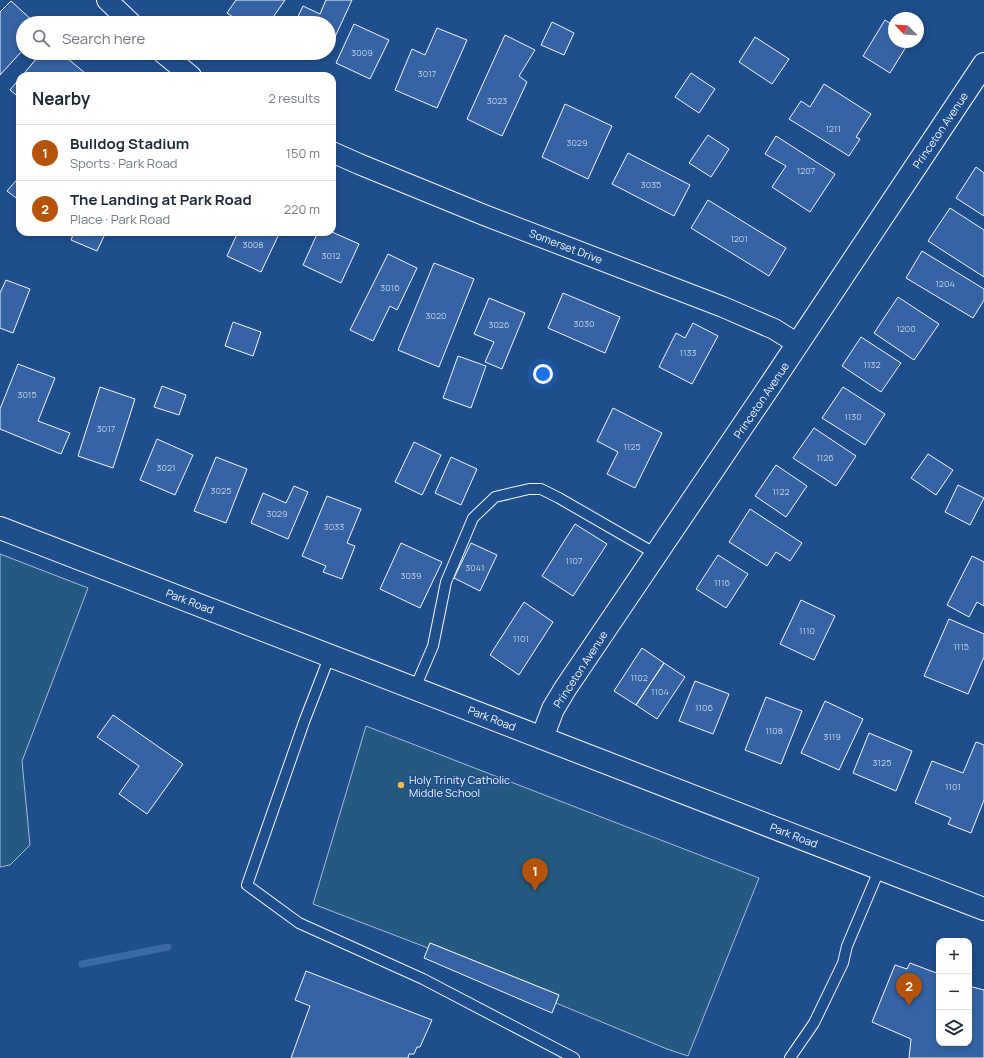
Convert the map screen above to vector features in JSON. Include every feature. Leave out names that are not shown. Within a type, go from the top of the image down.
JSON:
[{"type":"main road","name":"Princeton Avenue","points":[[542,738],[554,709],[565,689],[798,344],[984,64]]},
{"type":"main road","name":"Park Road","points":[[0,528],[984,907]]},
{"type":"street","points":[[107,0],[124,16]]},
{"type":"street","points":[[172,60],[186,72]]},
{"type":"street","name":"Somerset Drive","points":[[336,154],[484,215],[723,307],[774,330],[798,344]]},
{"type":"lane","points":[[415,688],[433,646],[446,582],[473,518],[495,497],[529,488],[541,489],[656,554]]},
{"type":"lane","points":[[330,655],[304,722],[247,885],[299,923],[423,979],[574,1058]]},
{"type":"lane","points":[[790,1058],[814,1023],[843,963],[847,946],[880,868]]},
{"type":"shaded area","points":[[0,554],[88,588],[22,761],[30,845],[10,865],[0,867]]},
{"type":"shaded area","points":[[366,726],[759,878],[688,1056],[667,1049],[556,1003],[559,995],[430,943],[428,948],[313,904]]},
{"type":"building","points":[[236,0],[285,0],[274,16],[232,16],[227,13]]},
{"type":"building","points":[[326,0],[352,0],[336,35],[336,16],[298,16],[303,6],[320,14]]},
{"type":"building","points":[[11,1],[27,16],[16,16],[16,58],[0,75],[0,12]]},
{"type":"building","points":[[885,20],[888,22],[888,48],[905,48],[890,73],[863,56]]},
{"type":"building","points":[[552,22],[574,33],[564,55],[541,45]]},
{"type":"building","points":[[354,24],[389,40],[370,79],[336,63]]},
{"type":"building","points":[[437,28],[467,40],[437,108],[395,90],[412,49],[425,55]]},
{"type":"building","points":[[505,35],[535,50],[519,76],[527,82],[502,136],[467,119]]},
{"type":"building","points":[[755,37],[789,59],[772,84],[739,62]]},
{"type":"building","points":[[35,60],[69,60],[84,72],[25,72]]},
{"type":"building","points":[[691,73],[715,89],[699,113],[675,97]]},
{"type":"building","points":[[16,83],[16,95],[10,90]]},
{"type":"building","points":[[824,84],[871,114],[856,137],[860,139],[849,156],[789,119],[801,101],[810,107]]},
{"type":"building","points":[[565,104],[612,126],[588,179],[542,157]]},
{"type":"building","points":[[708,135],[729,149],[711,177],[689,163]]},
{"type":"building","points":[[776,136],[835,174],[810,212],[772,187],[786,166],[765,154]]},
{"type":"building","points":[[628,153],[690,185],[674,216],[612,184]]},
{"type":"building","points":[[976,167],[984,173],[984,216],[956,198]]},
{"type":"building","points":[[16,181],[16,198],[7,191]]},
{"type":"building","points":[[708,200],[786,248],[769,276],[691,228]]},
{"type":"building","points":[[950,208],[984,230],[984,277],[928,241]]},
{"type":"building","points":[[336,234],[359,244],[341,283],[303,265],[316,236],[336,236]]},
{"type":"building","points":[[72,236],[104,236],[97,251],[71,240]]},
{"type":"building","points":[[236,236],[278,236],[261,272],[227,256]]},
{"type":"building","points":[[922,251],[984,289],[984,300],[973,318],[906,278]]},
{"type":"building","points":[[388,254],[417,268],[397,310],[390,306],[373,341],[350,330]]},
{"type":"building","points":[[434,263],[474,279],[439,367],[398,350]]},
{"type":"building","points":[[6,280],[30,289],[13,333],[0,328],[0,293]]},
{"type":"building","points":[[563,293],[620,317],[605,353],[548,328]]},
{"type":"building","points":[[898,297],[939,324],[914,360],[874,333]]},
{"type":"building","points":[[489,298],[525,313],[502,369],[485,362],[494,342],[474,334]]},
{"type":"building","points":[[233,322],[261,332],[253,356],[225,346]]},
{"type":"building","points":[[693,323],[718,336],[692,384],[659,367],[676,333],[685,338]]},
{"type":"building","points":[[861,337],[901,363],[881,392],[842,366]]},
{"type":"building","points":[[458,356],[486,366],[471,408],[443,398]]},
{"type":"building","points":[[18,364],[55,378],[38,421],[70,433],[61,454],[0,429],[0,409]]},
{"type":"building","points":[[162,386],[186,395],[179,415],[154,407]]},
{"type":"building","points":[[100,387],[135,399],[113,468],[78,456]]},
{"type":"building","points":[[843,387],[885,414],[865,445],[822,418]]},
{"type":"building","points":[[613,408],[662,433],[635,488],[607,474],[618,452],[597,441]]},
{"type":"building","points":[[814,428],[856,456],[836,486],[793,458]]},
{"type":"building","points":[[157,439],[193,455],[175,495],[140,480]]},
{"type":"building","points":[[414,442],[441,455],[422,495],[395,482]]},
{"type":"building","points":[[928,454],[953,470],[936,495],[911,478]]},
{"type":"building","points":[[216,457],[247,469],[226,523],[194,511]]},
{"type":"building","points":[[451,457],[477,469],[461,505],[435,493]]},
{"type":"building","points":[[776,465],[807,486],[786,517],[755,496]]},
{"type":"building","points":[[958,485],[984,498],[970,525],[945,512]]},
{"type":"building","points":[[294,486],[308,492],[288,539],[251,523],[263,493],[286,503]]},
{"type":"building","points":[[327,496],[361,509],[347,543],[355,546],[342,579],[323,572],[326,566],[302,556]]},
{"type":"building","points":[[750,509],[802,543],[790,561],[776,552],[767,566],[729,542]]},
{"type":"building","points":[[575,524],[607,544],[573,596],[542,576]]},
{"type":"building","points":[[401,543],[442,562],[420,608],[380,589]]},
{"type":"building","points":[[471,543],[497,555],[480,591],[454,578]]},
{"type":"building","points":[[718,555],[748,574],[726,608],[696,589]]},
{"type":"building","points":[[972,556],[984,562],[984,606],[977,602],[969,617],[947,605]]},
{"type":"building","points":[[801,600],[835,616],[814,660],[780,644]]},
{"type":"building","points":[[524,602],[553,622],[519,675],[490,655]]},
{"type":"building","points":[[949,619],[984,634],[984,657],[968,694],[924,676]]},
{"type":"building","points":[[642,648],[664,663],[636,705],[614,691]]},
{"type":"building","points":[[664,663],[685,677],[657,719],[636,705]]},
{"type":"building","points":[[695,681],[729,694],[713,734],[679,721]]},
{"type":"building","points":[[766,697],[802,711],[781,764],[745,750]]},
{"type":"building","points":[[825,701],[863,719],[839,770],[801,753]]},
{"type":"building","points":[[113,715],[183,764],[147,814],[119,794],[139,766],[97,737]]},
{"type":"building","points":[[869,733],[912,751],[896,791],[853,773]]},
{"type":"building","points":[[976,742],[984,745],[984,800],[971,833],[948,824],[951,818],[915,803],[932,761],[963,773]]},
{"type":"building","points":[[430,943],[559,995],[552,1013],[424,958]]},
{"type":"building","points":[[910,963],[936,973],[936,1046],[972,1046],[972,987],[984,990],[984,1058],[909,1058],[911,1039],[872,1022],[895,965],[907,969]]},
{"type":"building","points":[[306,971],[432,1020],[420,1047],[417,1047],[414,1054],[409,1054],[408,1058],[291,1058],[310,1006],[295,1000]]},
{"type":"waterway","points":[[82,964],[168,947]]},
{"type":"place","name":"Holy Trinity Catholic Middle School","points":[[401,785]]},
{"type":"place","name":"Bulldog Stadium","points":[[535,891]]},
{"type":"place","name":"The Landing at Park Road","points":[[909,1006]]}]
